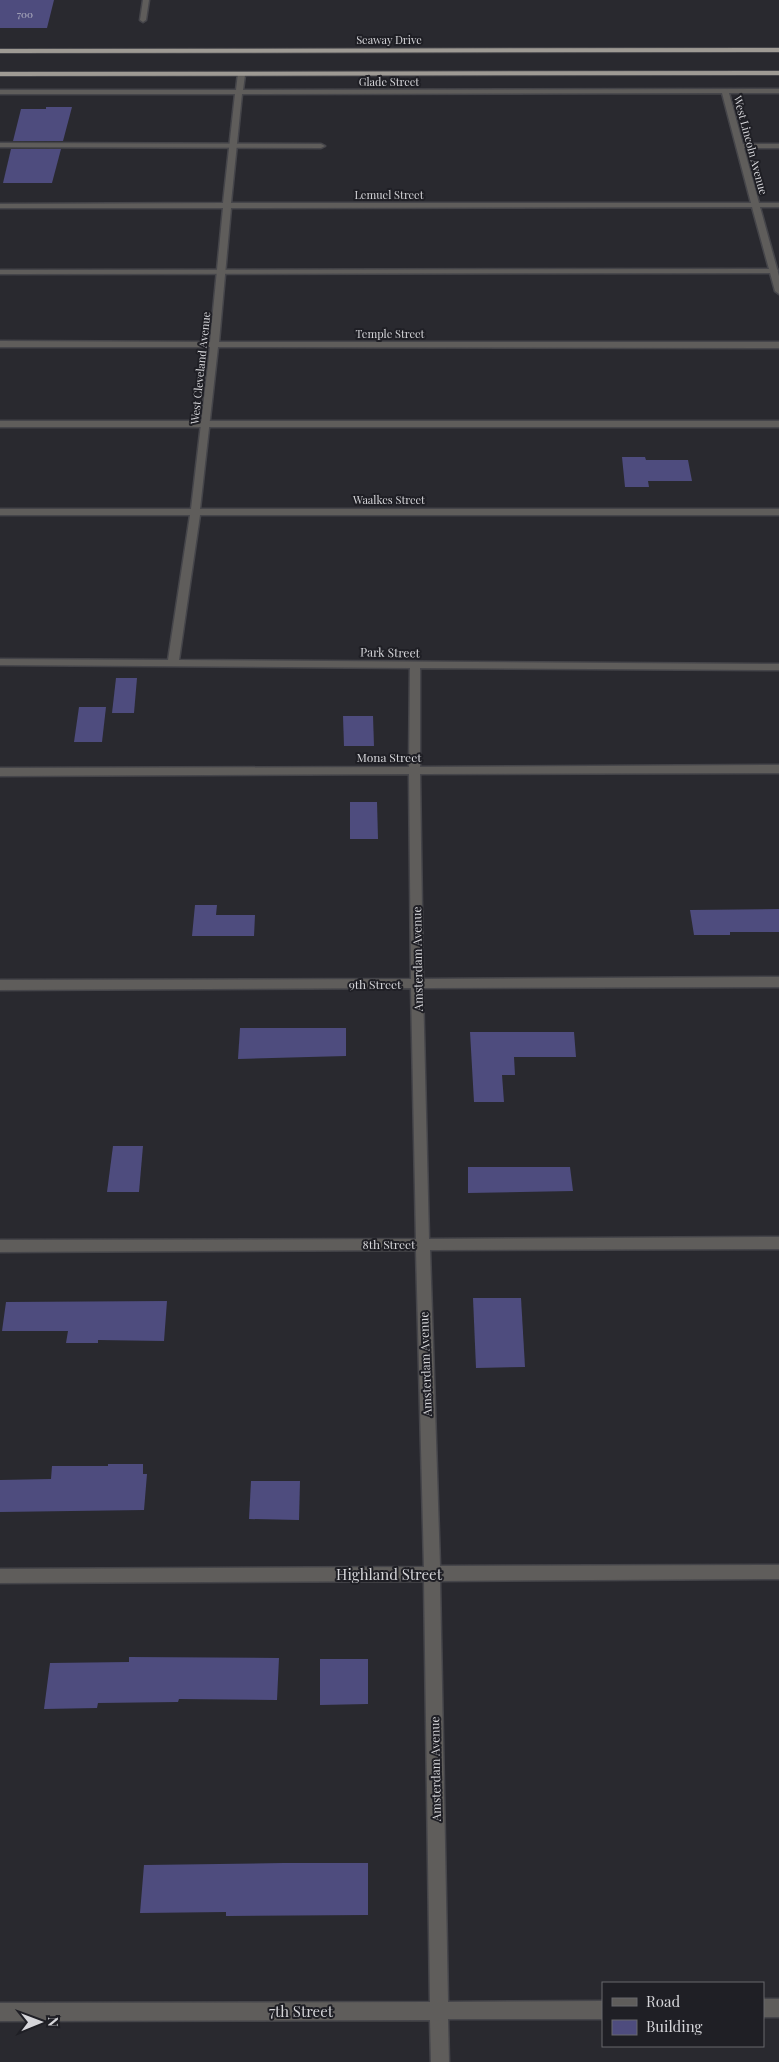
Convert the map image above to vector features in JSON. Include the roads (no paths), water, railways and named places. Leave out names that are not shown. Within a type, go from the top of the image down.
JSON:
[{"type":"highway","name":"Seaway Drive","points":[[0,51],[779,50]]},
{"type":"highway","points":[[0,74],[779,73]]},
{"type":"street","points":[[143,20],[146,0]]},
{"type":"street","name":"West Cleveland Avenue","points":[[173,662],[206,425],[228,206],[232,146],[241,74]]},
{"type":"street","name":"West Lincoln Avenue","points":[[725,91],[779,291]]},
{"type":"street","name":"Glade Street","points":[[0,92],[779,91]]},
{"type":"street","points":[[0,145],[321,146]]},
{"type":"street","points":[[741,146],[779,146]]},
{"type":"street","name":"Lemuel Street","points":[[0,206],[779,205]]},
{"type":"street","points":[[0,272],[774,271]]},
{"type":"street","name":"Temple Street","points":[[0,344],[779,345]]},
{"type":"street","points":[[0,424],[779,424]]},
{"type":"street","name":"Waalkes Street","points":[[0,512],[779,512]]},
{"type":"street","name":"Park Street","points":[[0,662],[779,668]]},
{"type":"street","name":"Amsterdam Avenue","points":[[415,665],[414,771],[421,1244],[432,1573],[440,2062]]},
{"type":"street","name":"Mona Street","points":[[0,772],[779,769]]},
{"type":"street","name":"9th Street","points":[[0,985],[779,982]]},
{"type":"street","name":"8th Street","points":[[0,1246],[779,1243]]},
{"type":"street","name":"Highland Street","points":[[0,1576],[779,1572]]},
{"type":"street","points":[[764,2008],[779,2008]]},
{"type":"street","name":"7th Street","points":[[0,2012],[602,2010]]}]
